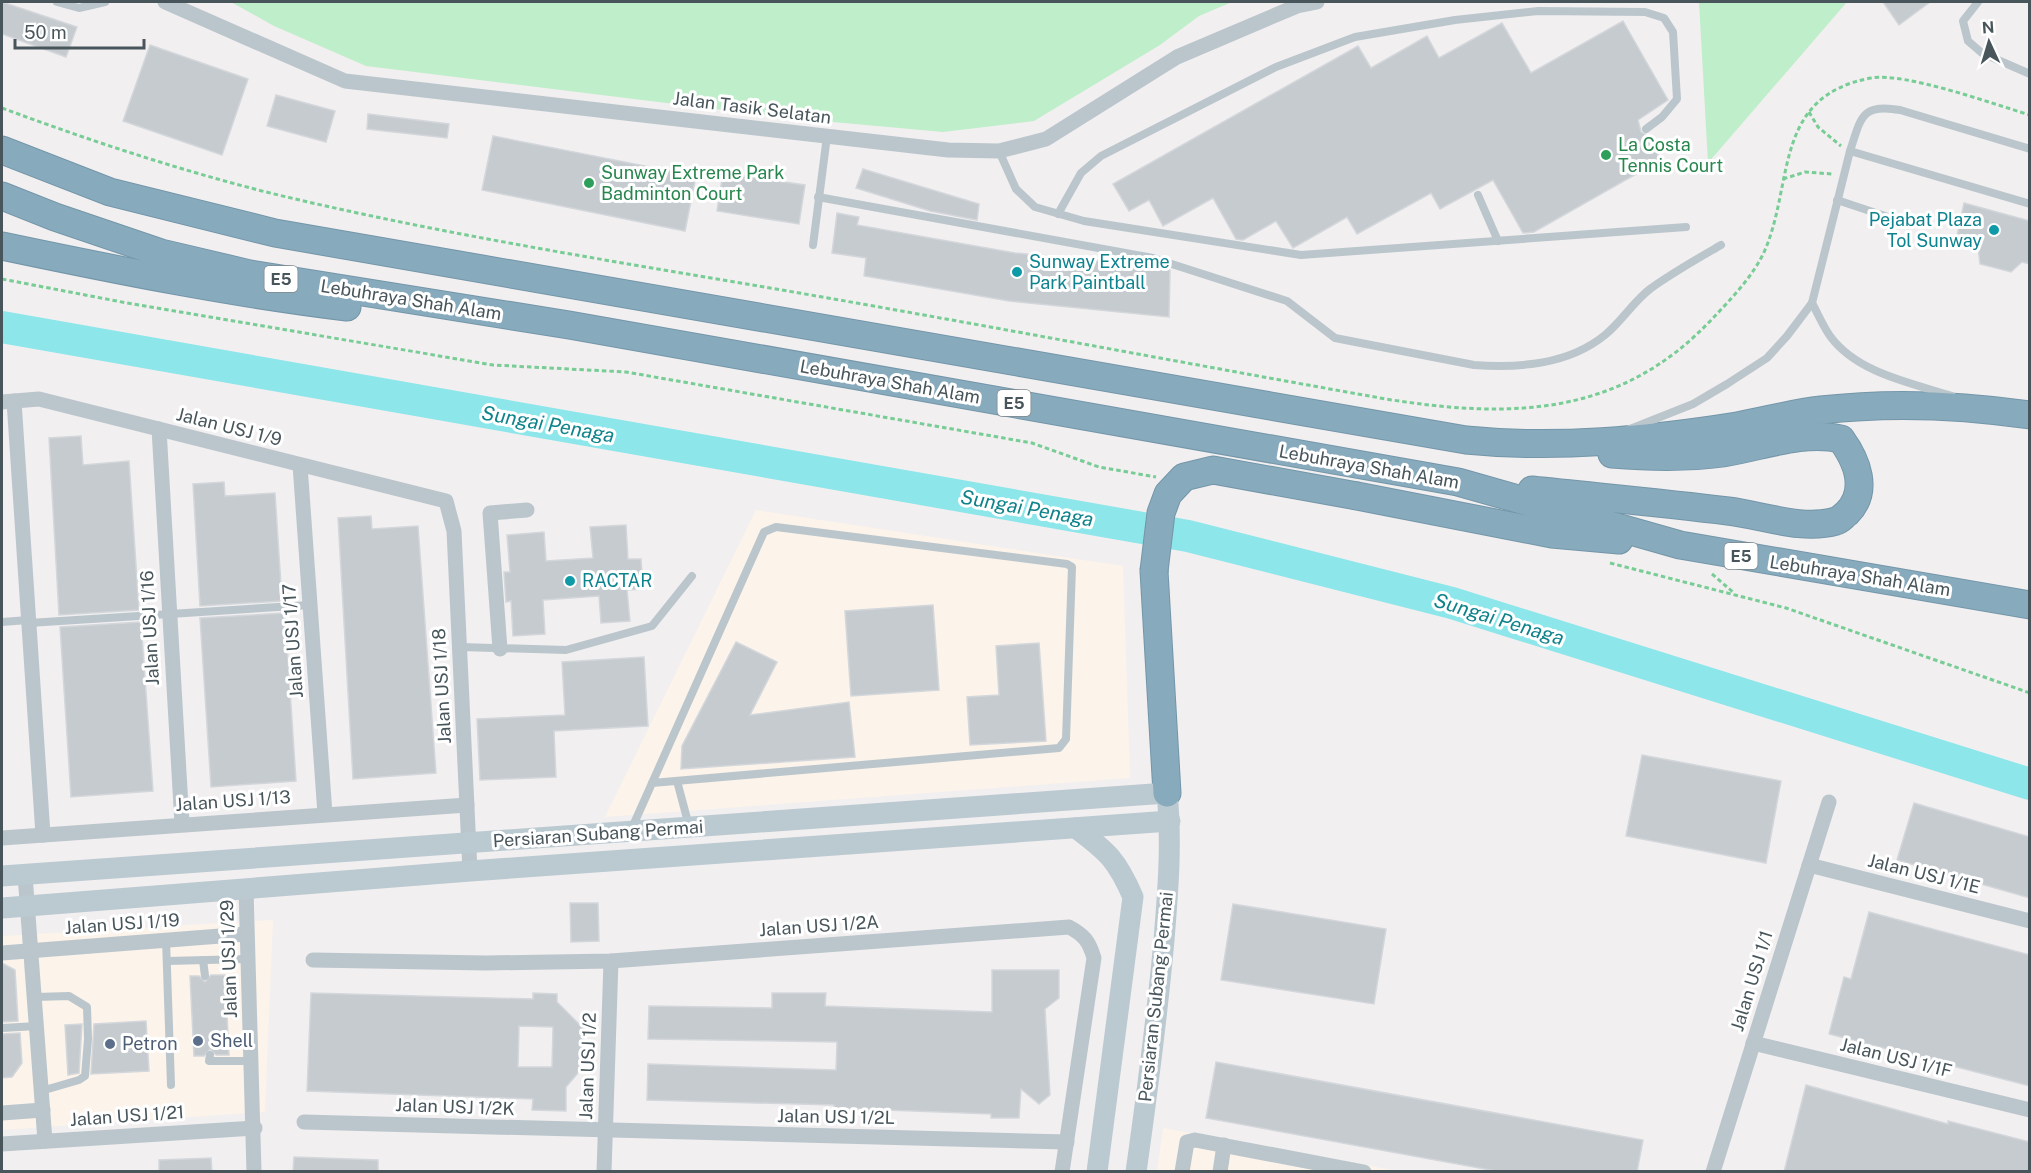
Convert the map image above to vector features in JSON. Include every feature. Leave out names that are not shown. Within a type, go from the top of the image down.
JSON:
[{"type":"highway","name":"E5","points":[[2,150],[110,192],[275,233],[1413,431],[1515,445],[1654,438],[1820,410],[1878,406],[2017,413]]},
{"type":"highway","name":"Lebuhraya Shah Alam","points":[[2,196],[55,217],[161,253],[250,274],[569,325],[1458,482],[1680,546],[2030,605]]},
{"type":"highway","points":[[2,246],[279,299],[388,312],[569,325]]},
{"type":"highway","points":[[1458,482],[1731,511],[1808,524],[1838,521],[1851,509],[1860,494],[1858,473],[1851,453],[1841,439],[1823,435],[1721,453],[1659,458],[1515,445]]},
{"type":"highway","points":[[1167,794],[1154,571],[1161,513],[1168,494],[1184,477],[1213,470],[1552,534],[1680,546]]},
{"type":"main road","name":"Persiaran Subang Permai","points":[[2,876],[1167,794],[1170,821],[1167,905],[1156,1029],[1136,1172]]},
{"type":"main road","name":"Persiaran Subang Permai","points":[[2,908],[470,871],[1170,821]]},
{"type":"main road","name":"Persiaran Subang Permai","points":[[1077,828],[1107,851],[1121,868],[1133,897],[1097,1172]]},
{"type":"street","name":"Jalan Tasik Selatan","points":[[165,2],[345,81],[948,150],[999,151],[1046,139],[1177,57],[1297,6],[1317,2]]},
{"type":"street","name":"Jalan USJ 1/9","points":[[8,401],[39,399],[446,501]]},
{"type":"street","points":[[8,401],[28,621],[43,835]]},
{"type":"street","name":"Jalan USJ 1/16","points":[[159,429],[182,824]]},
{"type":"street","name":"Jalan USJ 1/17","points":[[300,465],[325,814]]},
{"type":"street","name":"Jalan USJ 1/18","points":[[446,501],[454,531],[470,871]]},
{"type":"street","points":[[500,649],[490,513],[527,510]]},
{"type":"street","name":"Jalan USJ 1/1","points":[[1713,1172],[1829,802]]},
{"type":"street","name":"Jalan USJ 1/13","points":[[2,838],[467,805]]},
{"type":"street","name":"Jalan USJ 1/1E","points":[[1809,865],[2030,921]]},
{"type":"street","points":[[26,875],[45,1141]]},
{"type":"street","name":"Jalan USJ 1/29","points":[[246,889],[255,1128],[254,1172]]},
{"type":"street","name":"Jalan USJ 1/2A","points":[[313,960],[486,963],[611,961],[1069,927],[1086,938],[1094,958],[1062,1172]]},
{"type":"street","name":"Jalan USJ 1/19","points":[[2,953],[246,934]]},
{"type":"street","name":"Jalan USJ 1/2","points":[[604,1172],[611,961]]},
{"type":"street","name":"Jalan USJ 1/1F","points":[[1753,1043],[2030,1110]]},
{"type":"street","points":[[2,1113],[43,1110]]},
{"type":"street","name":"Jalan USJ 1/2K","points":[[304,1122],[605,1131]]},
{"type":"street","name":"Jalan USJ 1/21","points":[[2,1144],[255,1128]]},
{"type":"street","name":"Jalan USJ 1/2L","points":[[605,1131],[1066,1142]]},
{"type":"street","points":[[1182,1172],[1187,1142],[1195,1140],[1365,1172]]},
{"type":"street","points":[[1220,1172],[1224,1145]]},
{"type":"lane","points":[[57,2],[79,8],[105,2]]},
{"type":"lane","points":[[1978,2],[1963,21],[1968,41],[1982,52],[2030,74]]},
{"type":"lane","points":[[1058,214],[1081,174],[1101,156],[1276,67],[1355,37],[1455,20],[1538,10],[1645,12],[1664,18],[1673,32],[1677,99],[1662,117],[1646,129]]},
{"type":"lane","points":[[1598,441],[1693,404],[1728,384],[1767,358],[1812,303],[1850,151],[1863,116],[1880,107],[1919,116],[2030,149]]},
{"type":"lane","points":[[813,245],[827,136]]},
{"type":"lane","points":[[999,151],[1016,189],[1035,207],[1084,221],[1301,255],[1686,228]]},
{"type":"lane","points":[[1850,151],[2030,204]]},
{"type":"lane","points":[[1478,195],[1498,241]]},
{"type":"lane","points":[[818,197],[1152,258],[1287,301],[1335,338],[1474,365],[1546,363],[1573,354],[1605,335],[1651,288],[1721,245]]},
{"type":"lane","points":[[1837,200],[1909,224]]},
{"type":"lane","points":[[1812,303],[1831,337],[1854,359],[1894,378],[2017,413]]},
{"type":"lane","points":[[630,832],[651,783],[764,532],[769,529],[776,527],[1067,564],[1072,567],[1066,739],[1059,748],[651,783]]},
{"type":"lane","points":[[460,647],[566,650],[652,626],[692,576]]},
{"type":"lane","points":[[2,622],[310,604]]},
{"type":"lane","points":[[677,781],[690,828]]},
{"type":"lane","points":[[166,940],[171,1085]]},
{"type":"lane","points":[[167,961],[248,959]]},
{"type":"lane","points":[[204,960],[205,976]]},
{"type":"lane","points":[[35,997],[69,996],[87,1007],[88,1039],[84,1076],[79,1080],[41,1091]]},
{"type":"lane","points":[[2,1028],[37,1026]]},
{"type":"lane","points":[[210,1055],[209,1061],[253,1061]]},
{"type":"path","points":[[2,108],[96,143],[268,192],[549,250],[1437,407],[1534,408],[1609,393],[1671,356],[1701,331],[1750,275],[1764,251],[1772,230],[1792,143],[1809,112],[1830,93],[1884,77],[1914,81],[2030,115]]},
{"type":"path","points":[[1809,112],[1818,127],[1831,140],[1850,151]]},
{"type":"path","points":[[1782,180],[1788,176],[1805,172],[1844,175]]},
{"type":"path","points":[[2,279],[127,303],[494,365],[638,374],[1032,443],[1099,467],[1159,477]]},
{"type":"path","points":[[1605,561],[1786,608],[2030,693]]},
{"type":"shaded area","points":[[756,510],[1123,566],[1130,778],[605,817]]},
{"type":"shaded area","points":[[273,920],[265,1112],[2,1130],[2,936]]},
{"type":"shaded area","points":[[1163,1128],[1398,1171],[1157,1172]]},
{"type":"green space","points":[[231,2],[1232,2],[1199,16],[1160,45],[1034,121],[943,132],[789,118],[366,66],[274,26]]},
{"type":"green space","points":[[1699,2],[1847,2],[1708,163]]},
{"type":"building","points":[[2,2],[77,27],[66,57],[2,34]]},
{"type":"building","points":[[1883,2],[1930,2],[1899,25]]},
{"type":"building","points":[[1623,21],[1668,100],[1638,120],[1641,132],[1647,135],[1661,160],[1534,232],[1523,233],[1493,180],[1440,209],[1431,193],[1357,234],[1347,217],[1293,248],[1276,221],[1243,240],[1236,239],[1213,198],[1163,226],[1149,200],[1129,211],[1113,184],[1358,46],[1371,68],[1427,36],[1439,58],[1502,23],[1531,73]]},
{"type":"building","points":[[150,45],[248,79],[222,155],[123,121]]},
{"type":"building","points":[[276,95],[335,111],[326,142],[267,126]]},
{"type":"building","points":[[368,114],[449,124],[447,138],[367,129]]},
{"type":"building","name":"Sunway Extreme Park Badminton Court","points":[[493,136],[696,176],[685,231],[482,190]]},
{"type":"building","points":[[863,169],[979,204],[977,220],[930,211],[856,188]]},
{"type":"building","points":[[723,173],[805,185],[799,224],[717,211]]},
{"type":"building","name":"Pejabat Plaza Tol Sunway","points":[[1964,203],[2030,221],[2030,264],[2022,262],[2011,272],[1980,264],[1978,247],[1956,240]]},
{"type":"building","name":"Sunway Extreme Park Paintball","points":[[837,213],[859,217],[857,225],[1015,253],[1159,266],[1170,270],[1169,317],[1009,301],[864,276],[866,258],[832,253]]},
{"type":"building","points":[[81,436],[83,465],[129,461],[139,610],[59,615],[49,438]]},
{"type":"building","points":[[224,482],[225,496],[275,493],[282,601],[200,606],[193,484]]},
{"type":"building","points":[[371,516],[372,529],[418,526],[436,773],[353,779],[338,518]]},
{"type":"building","name":"RACTAR","points":[[626,525],[628,559],[641,559],[643,589],[627,590],[630,621],[601,623],[599,596],[543,600],[545,634],[513,636],[511,601],[506,602],[504,572],[510,572],[507,535],[544,532],[546,561],[593,558],[590,527]]},
{"type":"building","points":[[933,605],[939,690],[851,696],[845,611]]},
{"type":"building","points":[[285,613],[296,781],[211,787],[200,618]]},
{"type":"building","points":[[141,622],[153,791],[71,797],[60,627]]},
{"type":"building","points":[[736,642],[777,662],[750,715],[849,702],[855,757],[681,769],[682,746]]},
{"type":"building","points":[[1039,643],[1046,741],[970,745],[967,697],[999,695],[996,646]]},
{"type":"building","points":[[644,657],[648,726],[554,731],[556,777],[480,780],[477,719],[565,715],[562,662]]},
{"type":"building","points":[[1642,755],[1781,781],[1766,863],[1626,836]]},
{"type":"building","points":[[1914,803],[2030,837],[2030,898],[1897,860]]},
{"type":"building","points":[[570,903],[598,903],[599,941],[571,942]]},
{"type":"building","points":[[1233,904],[1386,929],[1374,1004],[1221,980]]},
{"type":"building","points":[[1869,912],[2030,955],[2030,1086],[1829,1034],[1844,977],[1851,979]]},
{"type":"building","points":[[2,963],[15,970],[18,1021],[2,1022]]},
{"type":"building","points":[[992,970],[1059,970],[1059,998],[1045,1009],[1050,1095],[1039,1104],[1021,1089],[1019,1118],[991,1118],[991,1114],[834,1108],[834,1105],[647,1100],[648,1064],[836,1070],[837,1042],[648,1039],[649,1006],[772,1008],[772,993],[826,993],[825,1006],[992,1012]]},
{"type":"building","points":[[211,975],[225,975],[229,1055],[216,1055],[210,1049],[204,1056],[194,1056],[190,976],[199,976],[205,982]]},
{"type":"building","points":[[311,993],[533,999],[533,993],[557,994],[557,1002],[584,1029],[584,1066],[566,1087],[566,1111],[532,1110],[533,1099],[307,1091]],"holes":[[[519,1026],[553,1027],[552,1067],[518,1067]]]},
{"type":"building","points":[[146,1021],[149,1071],[91,1074],[94,1024]]},
{"type":"building","points":[[82,1024],[79,1073],[68,1075],[65,1025]]},
{"type":"building","points":[[20,1033],[22,1063],[12,1077],[2,1078],[2,1034]]},
{"type":"building","points":[[1216,1062],[1643,1140],[1637,1172],[1501,1172],[1206,1118]]},
{"type":"building","points":[[1806,1085],[1948,1124],[1948,1121],[2030,1142],[2030,1172],[1784,1172]]},
{"type":"building","points":[[294,1157],[378,1160],[378,1172],[293,1172]]},
{"type":"building","points":[[211,1158],[212,1172],[159,1172],[159,1160]]},
{"type":"waterway","name":"Sungai Penaga","points":[[2,327],[1188,536],[1452,603],[2030,784]]},
{"type":"place","name":"La Costa Tennis Court","points":[[1606,155]]},
{"type":"place","name":"Sunway Extreme Park Badminton Court","points":[[589,183]]},
{"type":"place","name":"Pejabat Plaza Tol Sunway","points":[[1994,230]]},
{"type":"place","name":"Sunway Extreme Park Paintball","points":[[1017,272]]},
{"type":"place","name":"RACTAR","points":[[570,581]]},
{"type":"place","name":"Shell","points":[[198,1041]]},
{"type":"place","name":"Petron","points":[[110,1044]]}]
